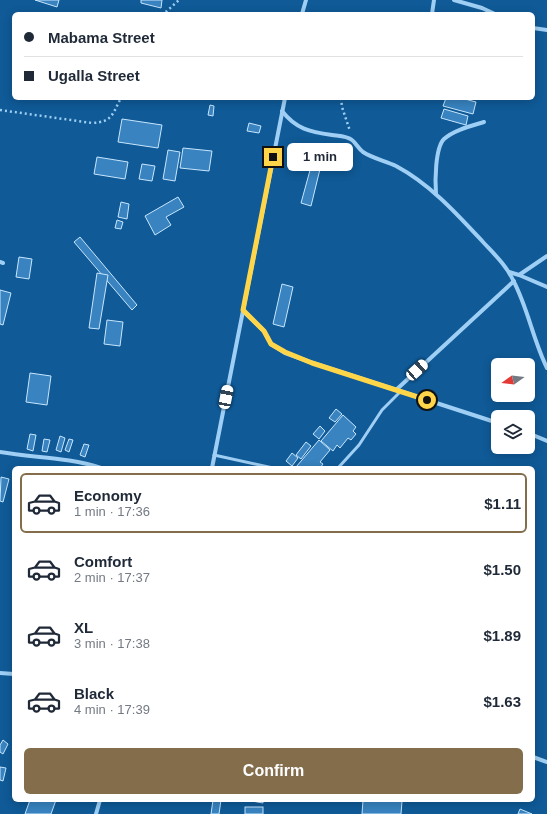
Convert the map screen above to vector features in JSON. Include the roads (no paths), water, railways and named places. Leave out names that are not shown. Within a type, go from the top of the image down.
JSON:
[{"type":"street","points":[[303,12],[306,0]]},
{"type":"street","points":[[432,12],[434,0]]},
{"type":"street","points":[[454,0],[491,12]]},
{"type":"street","points":[[535,28],[547,30]]},
{"type":"street","points":[[212,466],[284,100]]},
{"type":"street","points":[[282,111],[297,126],[305,130],[344,136],[353,141],[363,152],[396,166],[436,194],[467,225],[509,272],[529,319],[538,349],[547,368]]},
{"type":"street","points":[[436,194],[435,176],[439,146],[443,140],[452,133],[484,122]]},
{"type":"street","points":[[519,275],[547,256]]},
{"type":"street","points":[[509,272],[547,287]]},
{"type":"street","points":[[396,390],[514,281]]},
{"type":"street","points":[[243,310],[264,331],[271,344],[285,352],[312,363],[491,421]]},
{"type":"street","points":[[535,436],[547,440]]},
{"type":"street","points":[[0,452],[66,459],[84,462],[95,466]]},
{"type":"street","points":[[0,673],[12,674]]},
{"type":"street","points":[[535,758],[547,762]]},
{"type":"street","points":[[96,814],[99,802]]},
{"type":"lane","points":[[340,466],[359,445],[382,410],[401,391]]},
{"type":"lane","points":[[214,455],[264,466]]}]
